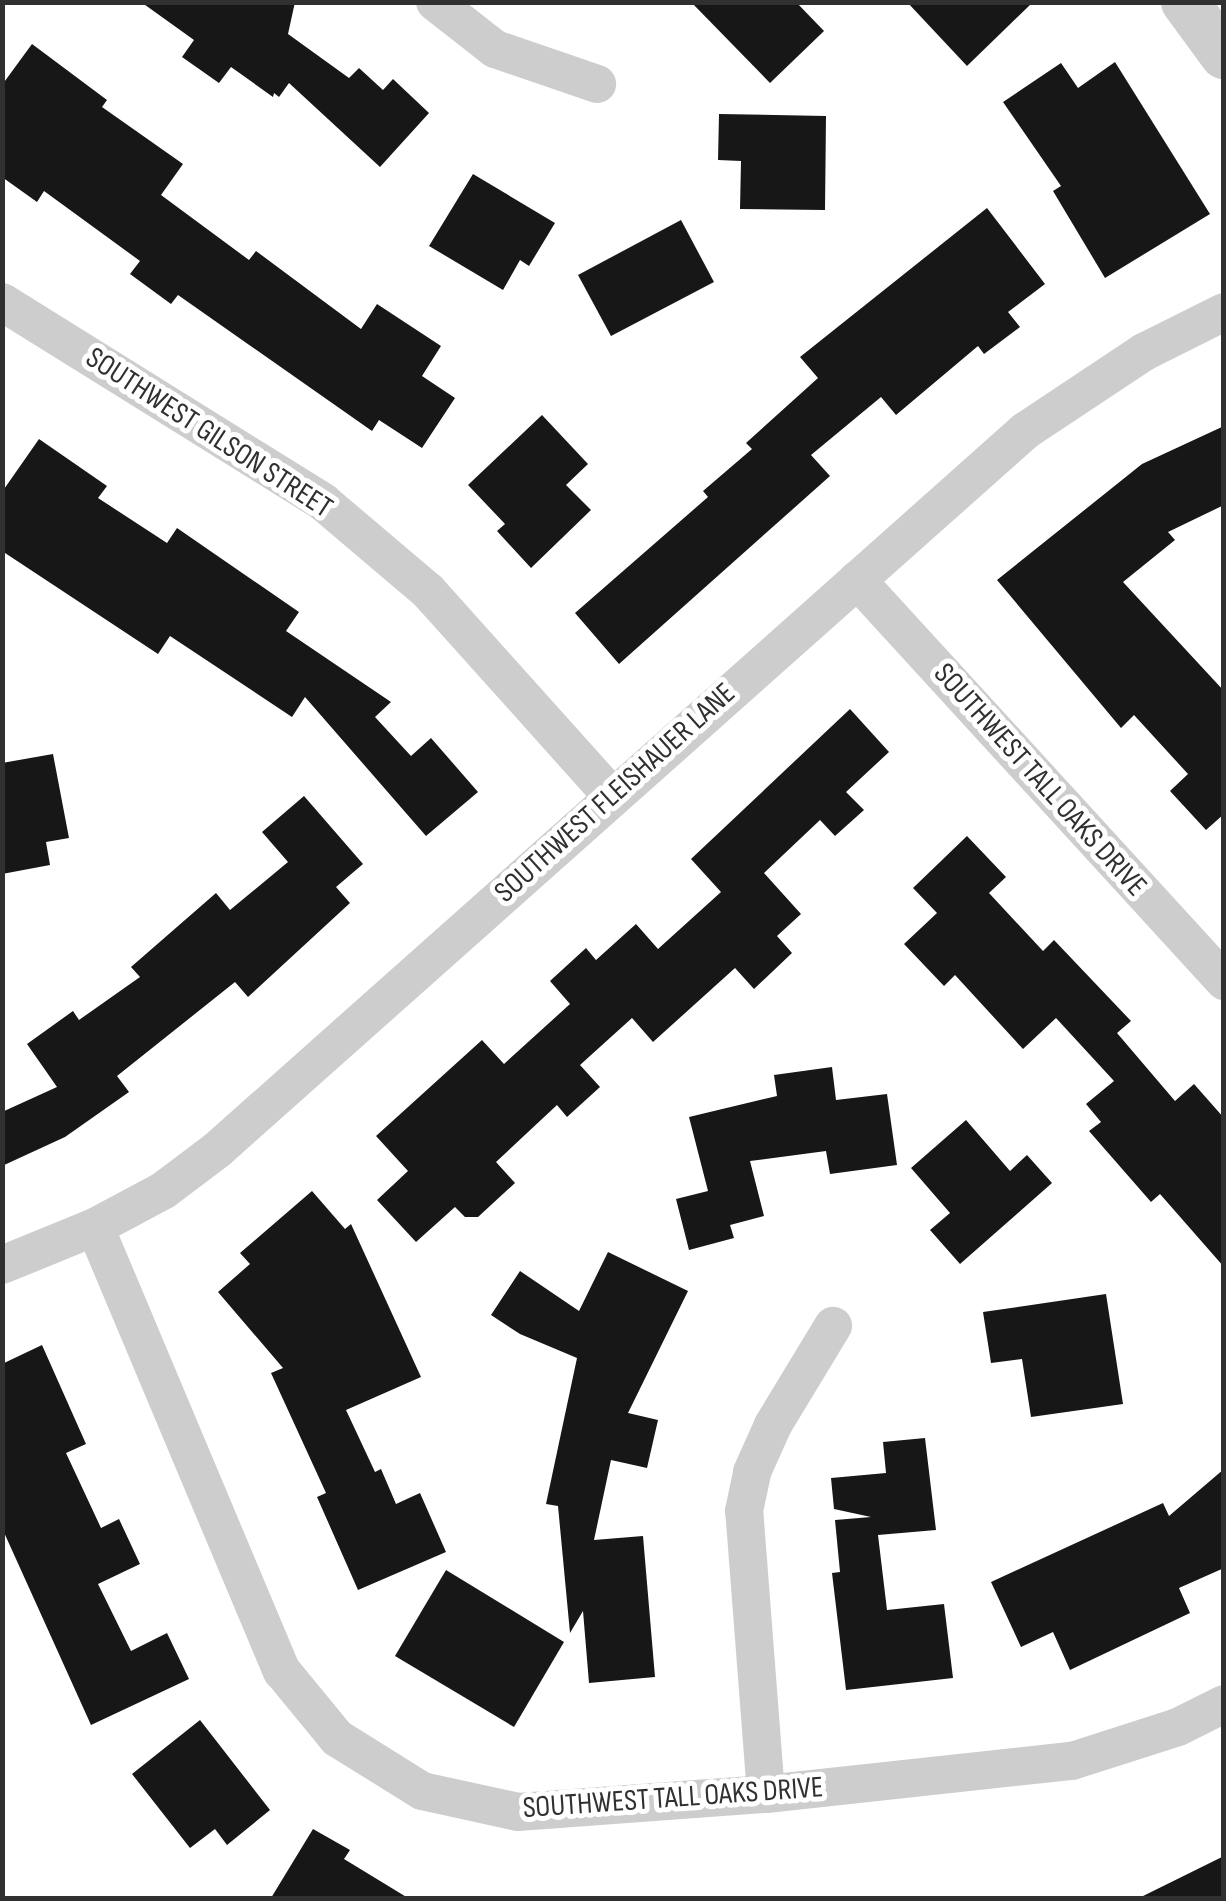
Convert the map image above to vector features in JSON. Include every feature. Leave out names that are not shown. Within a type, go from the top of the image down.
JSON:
[{"type":"street","points":[[435,2],[494,48],[597,84]]},
{"type":"street","name":"SOUTHWEST GILSON STREET","points":[[2,302],[323,502],[428,591],[611,795]]},
{"type":"street","name":"SOUTHWEST FLEISHAUER LANE","points":[[2,1264],[94,1226],[164,1190],[217,1150],[611,795],[1025,431],[1144,352],[1224,312]]},
{"type":"street","name":"SOUTHWEST TALL OAKS DRIVE","points":[[857,580],[1224,981]]},
{"type":"street","name":"SOUTHWEST TALL OAKS DRIVE","points":[[94,1226],[282,1671],[337,1738],[422,1791],[518,1812],[766,1794],[1072,1761],[1178,1728],[1224,1704]]},
{"type":"street","points":[[766,1794],[744,1511],[752,1472],[773,1425],[833,1326]]},
{"type":"building","points":[[141,2],[295,2],[288,34],[349,78],[359,68],[383,90],[393,79],[429,113],[380,167],[289,83],[279,97],[274,93],[273,97],[231,67],[219,83],[182,57],[194,40]]},
{"type":"building","points":[[691,2],[796,2],[824,31],[770,83]]},
{"type":"building","points":[[907,2],[1033,2],[967,66]]},
{"type":"building","points":[[32,44],[107,100],[102,107],[183,164],[161,195],[249,260],[256,251],[361,329],[377,304],[441,346],[422,376],[455,398],[422,448],[379,420],[372,431],[178,295],[171,304],[130,274],[140,261],[44,191],[37,202],[2,177],[2,85]]},
{"type":"building","points":[[1115,62],[1210,214],[1105,278],[1053,191],[1061,186],[1003,102],[1061,63],[1078,88]]},
{"type":"building","points":[[719,114],[826,116],[825,210],[740,209],[741,161],[718,160]]},
{"type":"building","points":[[473,174],[555,223],[529,266],[520,260],[503,290],[429,246]]},
{"type":"building","points":[[987,208],[1045,284],[1008,312],[1020,327],[984,354],[978,346],[896,415],[881,397],[811,455],[830,476],[619,664],[575,613],[708,497],[703,491],[752,449],[746,443],[818,378],[800,357]]},
{"type":"building","points":[[681,220],[714,282],[611,336],[578,275]]},
{"type":"building","points":[[542,415],[588,464],[566,485],[591,510],[531,568],[497,531],[505,524],[468,485]]},
{"type":"building","points":[[1224,426],[1224,505],[1168,532],[1175,540],[1123,582],[1224,691],[1224,814],[1206,830],[1170,791],[1188,774],[1134,715],[1121,728],[997,580],[1142,464]]},
{"type":"building","points":[[39,439],[107,486],[98,498],[167,543],[177,528],[299,612],[286,631],[391,702],[375,717],[411,756],[431,738],[478,792],[426,836],[305,697],[292,717],[170,636],[158,654],[2,551],[2,492]]},
{"type":"building","points":[[850,709],[889,752],[846,792],[864,810],[835,836],[820,820],[764,873],[801,914],[777,936],[792,953],[754,989],[735,968],[653,1042],[632,1018],[580,1065],[600,1087],[567,1117],[557,1105],[496,1162],[515,1183],[478,1217],[465,1217],[455,1207],[416,1242],[377,1200],[408,1171],[376,1136],[482,1040],[504,1064],[570,1004],[550,981],[586,948],[596,960],[636,924],[658,949],[721,892],[691,859]]},
{"type":"building","points":[[53,754],[69,838],[46,842],[50,865],[2,874],[2,763]]},
{"type":"building","points":[[304,796],[363,864],[336,887],[350,903],[248,997],[235,982],[117,1076],[129,1092],[65,1137],[2,1166],[2,1112],[57,1087],[27,1044],[73,1011],[79,1020],[140,977],[131,967],[216,893],[230,910],[288,862],[262,832]]},
{"type":"building","points":[[967,836],[1006,877],[989,893],[1043,951],[1054,940],[1131,1021],[1117,1033],[1175,1101],[1194,1084],[1224,1118],[1224,1267],[1160,1194],[1151,1202],[1089,1131],[1101,1122],[1086,1104],[1114,1081],[1056,1018],[1023,1049],[955,975],[944,986],[904,944],[937,913],[913,888]]},
{"type":"building","points":[[832,1067],[836,1100],[887,1094],[897,1165],[830,1174],[826,1151],[750,1161],[764,1216],[730,1225],[734,1238],[689,1250],[676,1199],[708,1191],[689,1117],[777,1096],[774,1075]]},
{"type":"building","points":[[966,1120],[1010,1171],[1027,1155],[1052,1183],[960,1264],[930,1230],[950,1213],[911,1168]]},
{"type":"building","points":[[312,1191],[345,1229],[351,1224],[421,1377],[346,1410],[375,1472],[381,1469],[396,1504],[420,1493],[446,1552],[358,1590],[317,1497],[326,1493],[271,1373],[283,1368],[218,1292],[250,1264],[240,1253]]},
{"type":"building","points":[[608,1252],[688,1291],[628,1413],[658,1420],[647,1468],[611,1460],[594,1540],[643,1536],[655,1677],[589,1683],[583,1611],[570,1633],[558,1506],[546,1504],[577,1358],[520,1334],[491,1315],[520,1271],[579,1311]]},
{"type":"building","points":[[1106,1294],[1123,1404],[1031,1417],[1022,1359],[991,1363],[983,1312]]},
{"type":"building","points":[[42,1345],[86,1444],[66,1453],[101,1528],[119,1519],[140,1564],[98,1584],[131,1651],[167,1633],[189,1679],[91,1725],[2,1528],[2,1364]]},
{"type":"building","points":[[925,1438],[936,1530],[878,1535],[887,1610],[944,1604],[953,1678],[846,1690],[832,1573],[840,1572],[835,1520],[871,1517],[834,1509],[831,1478],[886,1473],[883,1442]]},
{"type":"building","points":[[1224,1469],[1224,1568],[1179,1588],[1190,1613],[1070,1670],[1053,1632],[1021,1647],[991,1582],[1163,1503],[1169,1516]]},
{"type":"building","points":[[446,1570],[564,1642],[514,1727],[395,1656]]},
{"type":"building","points":[[200,1720],[270,1810],[227,1845],[215,1829],[190,1848],[132,1774]]},
{"type":"building","points":[[313,1829],[350,1850],[344,1859],[408,1898],[271,1898]]},
{"type":"building","points":[[1224,1856],[1224,1898],[1139,1898]]}]
